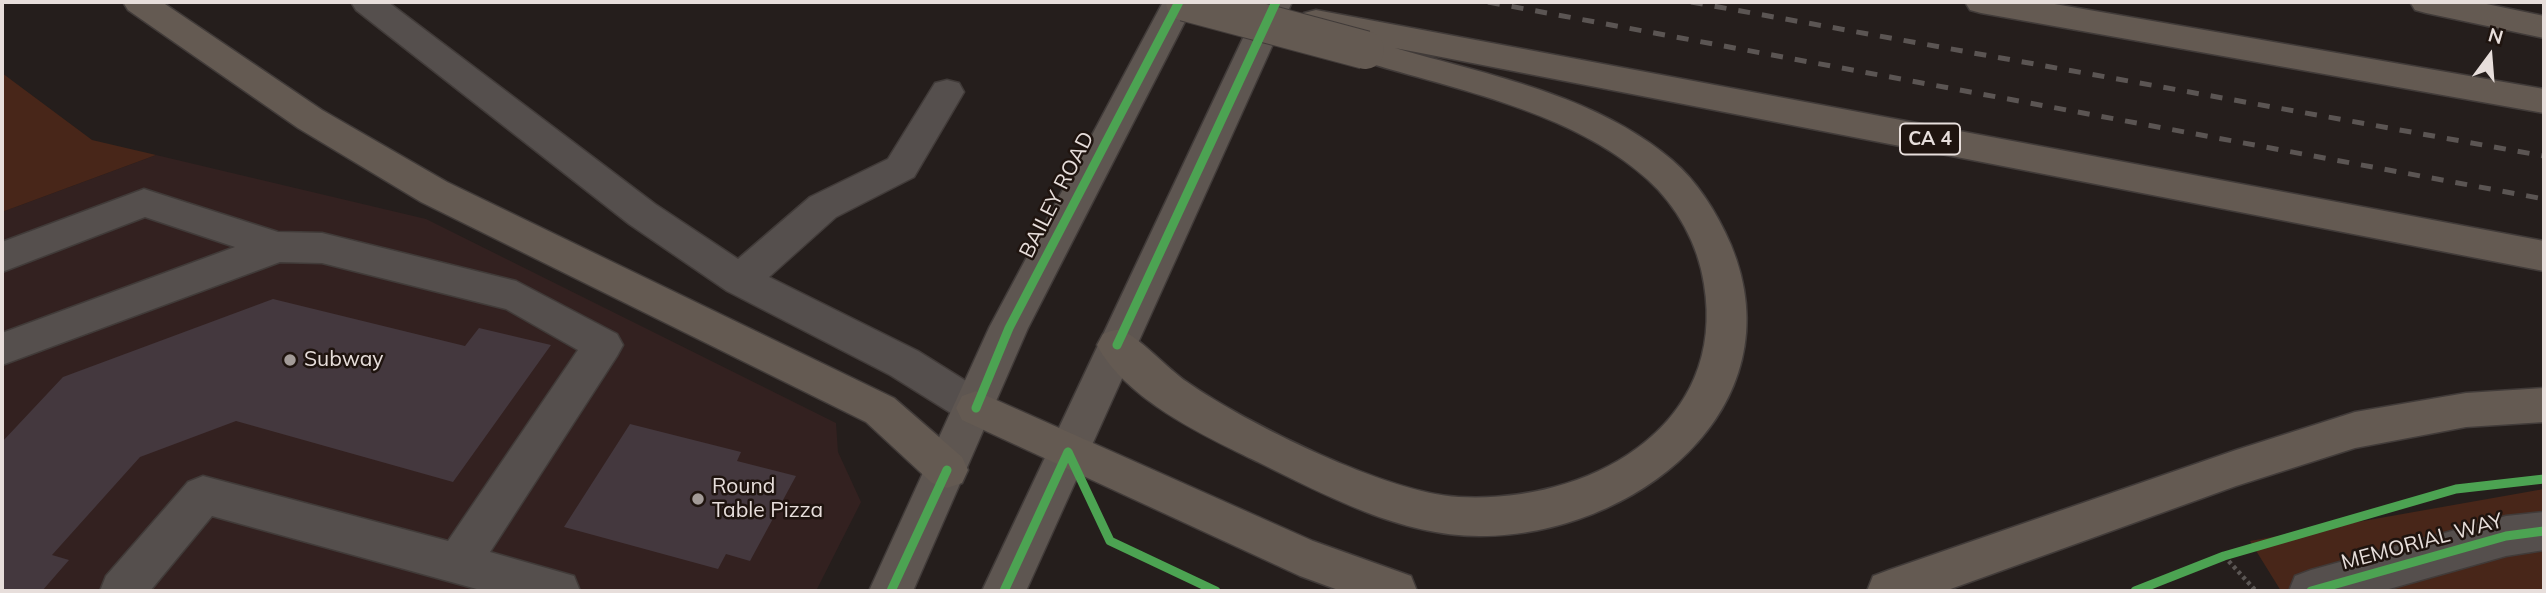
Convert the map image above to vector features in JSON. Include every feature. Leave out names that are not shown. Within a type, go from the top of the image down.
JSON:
[{"type":"highway","points":[[139,2],[310,120],[434,192],[880,410],[947,470]]},
{"type":"highway","points":[[1116,345],[1151,381],[1236,432],[1407,508],[1479,517],[1553,509],[1618,483],[1665,452],[1698,417],[1719,375],[1729,327],[1724,281],[1712,239],[1686,199],[1648,160],[1595,128],[1541,107],[1366,50],[1185,2]]},
{"type":"highway","name":"CA 4","points":[[1214,2],[2544,256]]},
{"type":"highway","points":[[1981,2],[2544,101]]},
{"type":"highway","points":[[2426,2],[2544,27]]},
{"type":"highway","points":[[1889,591],[2236,468],[2355,430],[2466,410],[2544,405]]},
{"type":"highway","points":[[976,408],[1300,556],[1395,591]]},
{"type":"main road","name":"BAILEY ROAD","points":[[891,591],[976,408],[1009,328],[1179,2]]},
{"type":"main road","points":[[1004,591],[1276,2]]},
{"type":"street","points":[[367,2],[642,214],[740,280],[904,363],[976,408]]},
{"type":"street","points":[[740,280],[823,207],[901,168],[947,92]]},
{"type":"street","points":[[2,257],[144,203],[278,247],[322,248],[516,296],[603,345],[458,564]]},
{"type":"street","points":[[2,349],[278,247]]},
{"type":"street","points":[[122,591],[203,495],[558,591]]},
{"type":"street","name":"MEMORIAL WAY","points":[[2311,591],[2506,536],[2544,531]]},
{"type":"path","points":[[2211,561],[2237,552]]},
{"type":"path","points":[[2224,556],[2256,591]]},
{"type":"shaded area","points":[[2,73],[92,140],[156,155],[2,212]]},
{"type":"shaded area","points":[[156,155],[426,219],[836,423],[838,452],[861,502],[816,591],[2,591],[2,212]]},
{"type":"shaded area","points":[[2544,489],[2544,591],[2281,591],[2250,541]]},
{"type":"building","points":[[273,299],[465,346],[479,328],[551,345],[453,482],[236,421],[140,457],[52,555],[69,560],[42,591],[2,591],[2,442],[63,377]]},
{"type":"building","points":[[630,424],[741,452],[737,461],[796,476],[750,561],[726,554],[718,569],[564,527]]},
{"type":"railway","points":[[1488,2],[2544,199]]},
{"type":"railway","points":[[1691,2],[2544,156]]},
{"type":"cycle path","points":[[976,408],[1009,328],[1179,2]]},
{"type":"cycle path","points":[[1117,345],[1276,2]]},
{"type":"cycle path","points":[[1068,452],[1110,541],[1216,591]]},
{"type":"cycle path","points":[[1004,591],[1068,452]]},
{"type":"cycle path","points":[[891,591],[947,470]]},
{"type":"cycle path","points":[[2135,591],[2224,556],[2456,489],[2544,479]]},
{"type":"cycle path","points":[[2311,591],[2506,536],[2544,531]]},
{"type":"place","name":"Subway","points":[[290,360]]},
{"type":"place","name":"Round Table Pizza","points":[[698,499]]}]
